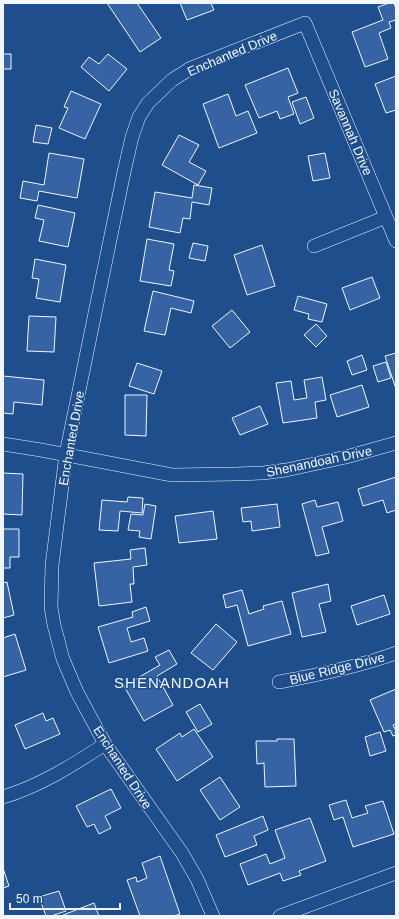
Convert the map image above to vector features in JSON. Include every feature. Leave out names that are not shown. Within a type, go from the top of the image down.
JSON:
[{"type":"street","name":"Savannah Drive","points":[[305,23],[396,242]]},
{"type":"street","name":"Enchanted Drive","points":[[213,916],[197,879],[182,853],[105,744],[77,692],[63,659],[54,625],[51,608],[52,565],[66,454],[124,172],[132,137],[139,117],[148,104],[172,80],[191,68],[305,23]]},
{"type":"street","points":[[314,246],[386,217]]},
{"type":"street","name":"Shenandoah Drive","points":[[3,444],[66,454],[172,475],[263,473],[353,456],[396,443]]},
{"type":"street","name":"Blue Ridge Drive","points":[[279,682],[357,666],[396,653]]},
{"type":"street","points":[[3,797],[45,780],[64,770],[105,744]]},
{"type":"street","points":[[280,916],[396,873]]},
{"type":"building","points":[[107,3],[137,3],[161,38],[140,52]]},
{"type":"building","points":[[180,3],[211,3],[214,10],[187,20]]},
{"type":"building","points":[[389,3],[394,3],[396,9],[396,20],[389,22],[391,28],[379,33],[388,59],[365,67],[352,32],[383,20],[378,7]]},
{"type":"building","points":[[3,54],[11,54],[11,69],[3,69]]},
{"type":"building","points":[[108,54],[127,69],[109,91],[81,67],[89,57],[99,64]]},
{"type":"building","points":[[288,68],[298,93],[288,97],[294,114],[280,119],[277,111],[259,118],[245,85]]},
{"type":"building","points":[[396,76],[396,110],[386,113],[375,84]]},
{"type":"building","points":[[71,91],[101,104],[85,139],[59,128],[68,108],[64,107]]},
{"type":"building","points":[[228,94],[236,116],[248,111],[257,133],[219,148],[203,104]]},
{"type":"building","points":[[306,97],[314,118],[300,124],[292,102]]},
{"type":"building","points":[[36,125],[52,128],[48,144],[33,142]]},
{"type":"building","points":[[179,135],[199,145],[189,162],[206,171],[198,185],[162,165]]},
{"type":"building","points":[[49,153],[84,159],[77,198],[39,191],[37,201],[20,198],[23,181],[44,185]]},
{"type":"building","points":[[325,153],[330,178],[313,181],[308,156]]},
{"type":"building","points":[[194,185],[212,188],[209,205],[192,202],[190,219],[183,218],[180,233],[149,227],[155,192],[192,198]]},
{"type":"building","points":[[38,205],[75,213],[68,247],[39,241],[44,220],[35,218]]},
{"type":"building","points":[[147,239],[174,244],[169,270],[174,271],[171,286],[140,281]]},
{"type":"building","points":[[193,243],[208,246],[205,261],[189,258]]},
{"type":"building","points":[[262,245],[275,286],[247,295],[234,255]]},
{"type":"building","points":[[35,259],[66,265],[60,302],[36,298],[39,279],[32,278]]},
{"type":"building","points":[[372,277],[380,298],[350,310],[342,288]]},
{"type":"building","points":[[153,291],[194,301],[191,313],[171,308],[165,335],[144,331]]},
{"type":"building","points":[[298,296],[327,304],[322,322],[308,319],[309,314],[294,310]]},
{"type":"building","points":[[232,310],[250,332],[230,348],[212,326]]},
{"type":"building","points":[[29,316],[56,317],[54,352],[27,351]]},
{"type":"building","points":[[316,324],[327,336],[316,347],[304,335]]},
{"type":"building","points":[[396,353],[396,389],[385,356]]},
{"type":"building","points":[[362,355],[367,370],[352,375],[347,361]]},
{"type":"building","points":[[386,362],[391,378],[378,382],[373,366]]},
{"type":"building","points":[[137,363],[162,371],[154,394],[129,386]]},
{"type":"building","points":[[3,376],[44,380],[42,405],[14,402],[13,414],[3,413]]},
{"type":"building","points":[[322,377],[326,400],[315,402],[317,418],[283,423],[276,383],[291,381],[294,400],[307,398],[304,380]]},
{"type":"building","points":[[362,385],[369,407],[337,417],[330,395]]},
{"type":"building","points":[[125,395],[147,395],[146,436],[125,435]]},
{"type":"building","points":[[260,406],[268,424],[240,435],[232,418]]},
{"type":"building","points":[[3,473],[23,474],[22,515],[3,514]]},
{"type":"building","points":[[396,477],[396,510],[387,513],[383,500],[363,506],[358,489]]},
{"type":"building","points":[[128,497],[143,498],[142,513],[120,511],[118,531],[99,530],[102,500],[127,502]]},
{"type":"building","points":[[315,500],[317,507],[338,502],[343,521],[322,527],[329,553],[316,556],[302,504]]},
{"type":"building","points":[[145,504],[156,506],[151,539],[139,537],[140,531],[128,530],[131,514],[143,515]]},
{"type":"building","points":[[277,504],[280,527],[252,531],[251,521],[243,522],[241,508]]},
{"type":"building","points":[[213,511],[217,539],[179,543],[175,516]]},
{"type":"building","points":[[3,529],[19,529],[19,557],[10,557],[10,568],[3,568]]},
{"type":"building","points":[[145,548],[147,565],[133,567],[134,584],[130,584],[132,602],[99,606],[94,563],[131,559],[130,550]]},
{"type":"building","points":[[7,582],[14,615],[3,618],[3,583]]},
{"type":"building","points":[[328,584],[331,601],[319,604],[326,632],[302,637],[292,593]]},
{"type":"building","points":[[242,590],[249,614],[264,609],[263,606],[282,601],[291,634],[248,646],[237,605],[226,608],[223,595]]},
{"type":"building","points":[[384,595],[390,614],[357,625],[351,606]]},
{"type":"building","points":[[146,607],[150,621],[127,628],[131,642],[144,638],[148,651],[109,663],[98,627],[133,617],[132,612]]},
{"type":"building","points":[[216,624],[237,642],[213,670],[191,653]]},
{"type":"building","points":[[15,634],[26,670],[3,677],[3,638]]},
{"type":"building","points":[[169,650],[177,664],[157,676],[173,705],[144,721],[124,686],[160,665],[155,657]]},
{"type":"building","points":[[396,689],[396,724],[393,725],[396,735],[393,736],[390,730],[384,732],[370,700]]},
{"type":"building","points":[[200,704],[212,724],[198,732],[186,712]]},
{"type":"building","points":[[43,713],[46,721],[53,718],[60,734],[25,749],[15,725]]},
{"type":"building","points":[[194,729],[213,757],[177,781],[156,749],[180,733],[182,737]]},
{"type":"building","points":[[380,732],[386,751],[370,756],[365,737]]},
{"type":"building","points":[[277,739],[294,739],[296,786],[265,787],[264,763],[257,764],[256,741],[277,741]]},
{"type":"building","points":[[220,777],[240,807],[220,820],[200,790]]},
{"type":"building","points":[[111,789],[121,808],[105,816],[111,828],[99,834],[94,824],[87,827],[76,806]]},
{"type":"building","points":[[346,800],[352,818],[368,813],[365,806],[383,801],[394,834],[353,847],[343,817],[334,820],[329,805]]},
{"type":"building","points":[[263,816],[268,830],[254,836],[257,845],[225,857],[216,835]]},
{"type":"building","points":[[310,818],[326,861],[299,871],[301,875],[283,881],[280,873],[248,885],[240,864],[266,854],[270,864],[285,858],[275,830]]},
{"type":"building","points":[[160,856],[180,914],[174,916],[140,916],[127,880],[136,877],[137,882],[147,878],[142,863]]},
{"type":"building","points":[[3,868],[9,886],[3,888]]},
{"type":"building","points":[[59,891],[66,911],[51,916],[46,916],[39,897]]},
{"type":"building","points":[[94,903],[99,916],[63,916],[63,915]]},
{"type":"district","name":"SHENANDOAH","points":[[172,683]]}]
